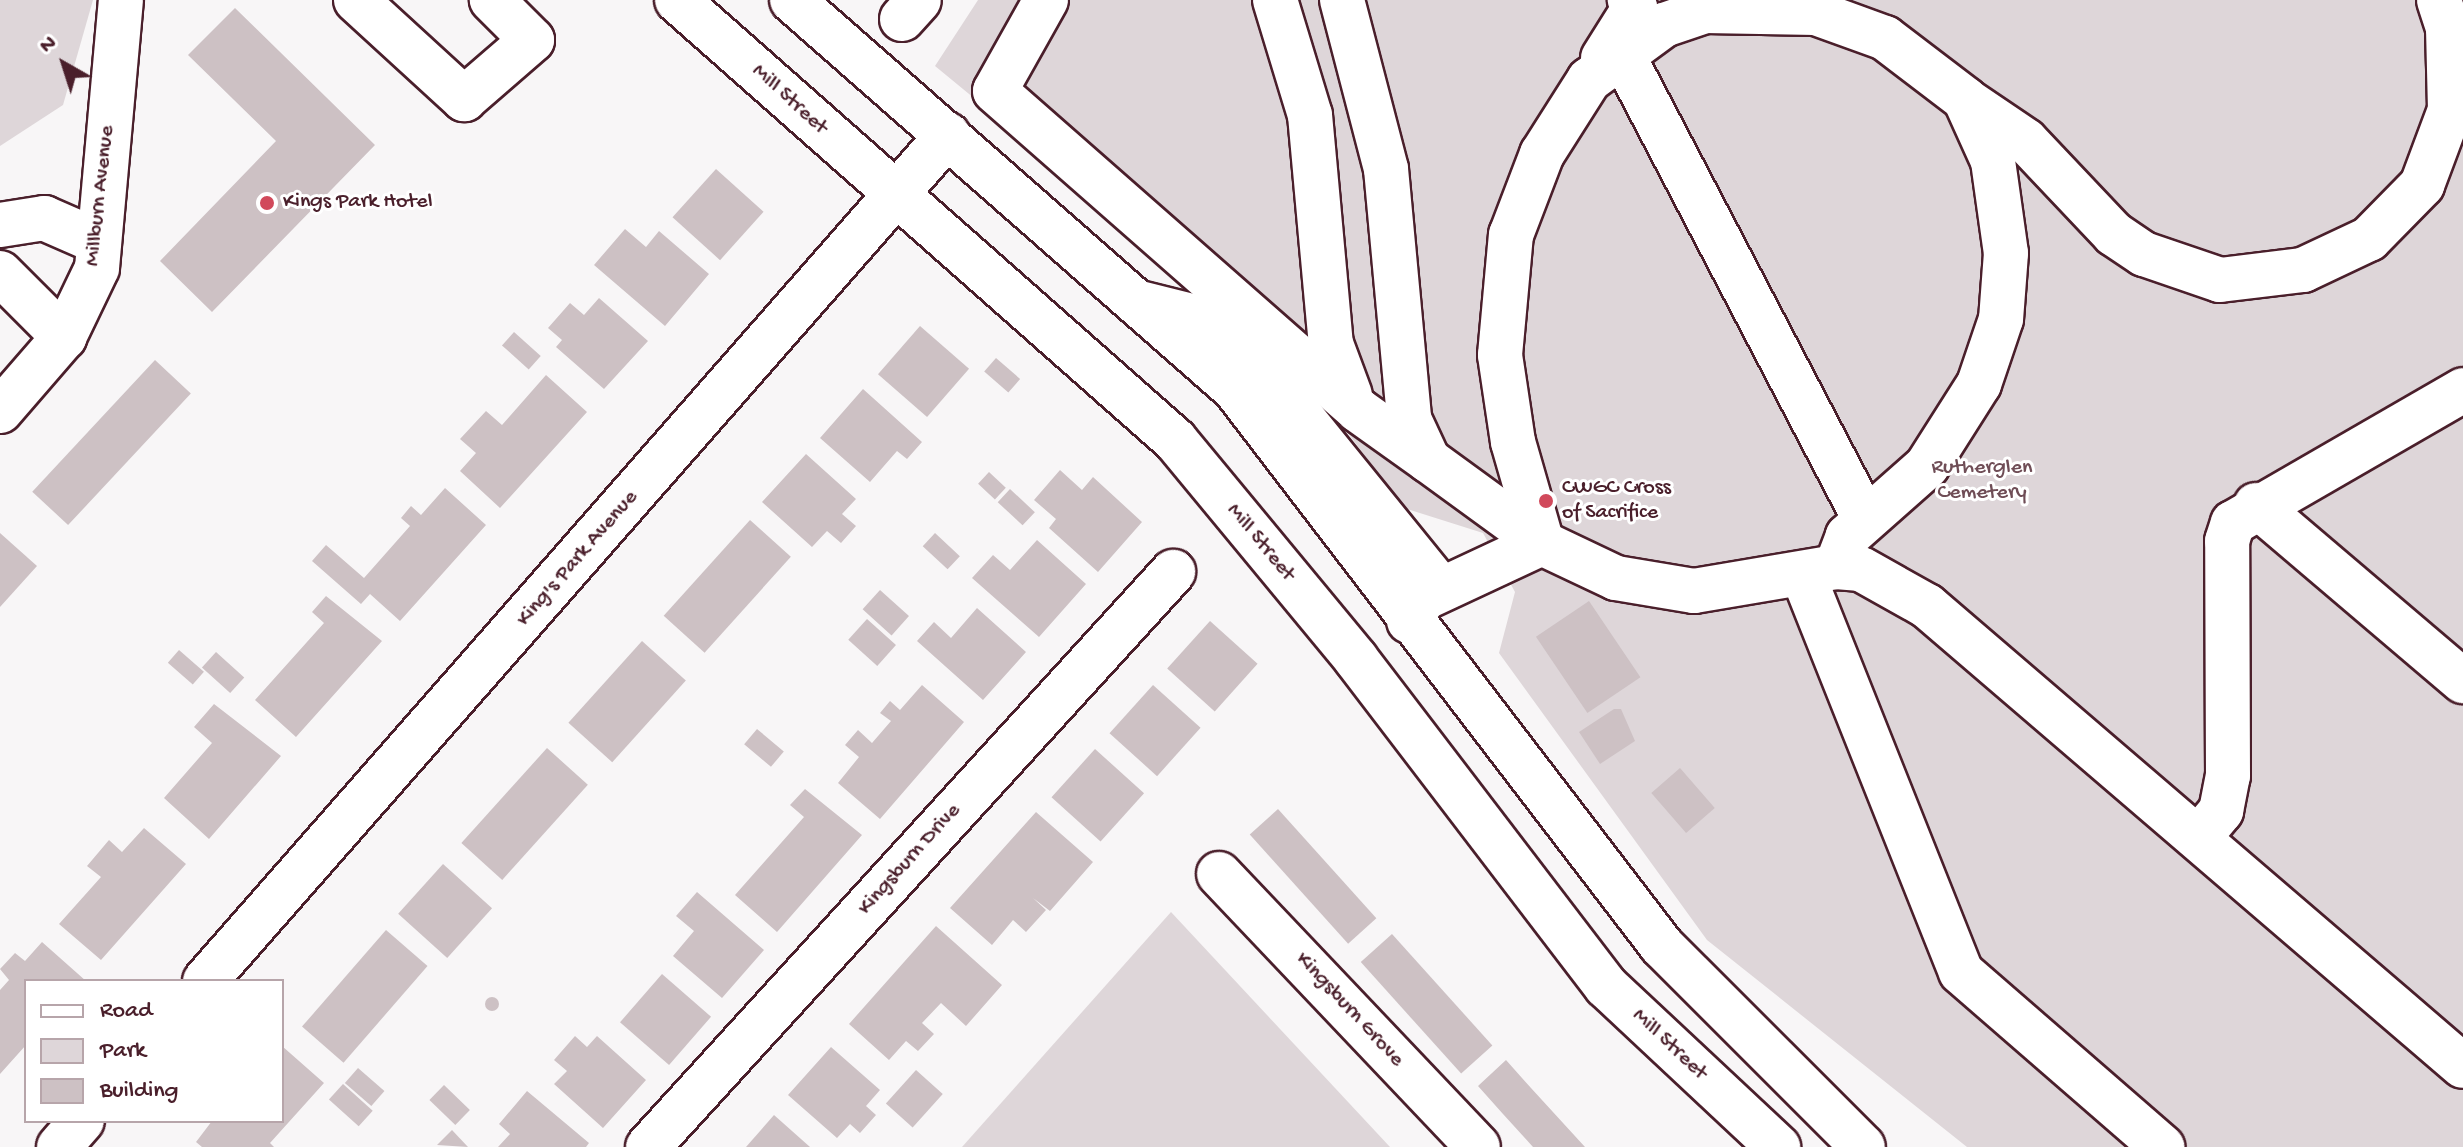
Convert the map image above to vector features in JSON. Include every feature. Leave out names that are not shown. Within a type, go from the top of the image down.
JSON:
[{"type":"main road","name":"Millburn Avenue","points":[[0,411],[64,337],[97,268],[121,0]]},
{"type":"main road","points":[[356,0],[464,99],[532,40],[492,0]]},
{"type":"main road","name":"Mill Street","points":[[677,0],[1175,440],[1381,692],[1606,986],[1778,1147]]},
{"type":"main road","points":[[792,0],[1235,389],[1409,621],[1662,946],[1863,1147]]},
{"type":"main road","points":[[1046,0],[995,91],[1370,419],[1542,543],[1616,578],[1694,591],[1819,571],[1861,569],[1927,606],[2200,836],[2463,1066]]},
{"type":"main road","points":[[1275,0],[1310,115],[1331,344],[1339,377],[1370,419]]},
{"type":"main road","points":[[1342,0],[1386,169],[1401,380],[1428,460]]},
{"type":"main road","points":[[1589,80],[1621,52],[1705,11],[1816,13],[1885,38],[2026,141],[2114,234],[2144,254],[2220,280],[2303,270],[2369,239],[2422,185],[2450,110],[2448,28],[2439,0]]},
{"type":"main road","points":[[1542,543],[1513,442],[1500,355],[1503,278],[1542,154],[1635,2]]},
{"type":"main road","points":[[1621,52],[1865,519]]},
{"type":"main road","points":[[1819,571],[1865,519],[1906,489],[1946,441],[1979,384],[2001,319],[2004,221],[1993,161],[1965,99]]},
{"type":"main road","name":"King's Park Avenue","points":[[207,979],[948,135]]},
{"type":"main road","points":[[0,225],[44,218],[99,242]]},
{"type":"main road","points":[[0,273],[64,337]]},
{"type":"main road","points":[[1136,302],[1203,319],[1262,368],[1441,589]]},
{"type":"main road","points":[[2200,836],[2221,811],[2228,776],[2227,541],[2233,523],[2256,505],[2463,390]]},
{"type":"main road","points":[[2256,505],[2463,681]]},
{"type":"main road","points":[[1381,692],[1409,621],[1424,598],[1542,543]]},
{"type":"main road","points":[[1819,571],[1961,972],[2162,1147]]},
{"type":"main road","name":"Kingsburn Drive","points":[[648,1147],[1173,572]]},
{"type":"main road","name":"Kingsburn Grove","points":[[1219,874],[1478,1147]]},
{"type":"main road","points":[[59,1147],[80,1123]]},
{"type":"green space","points":[[0,0],[93,0],[63,105],[0,146]]},
{"type":"green space","name":"Rutherglen Cemetery","points":[[978,0],[2463,0],[2463,1147],[1967,1147],[1707,940],[1499,653],[1515,592],[1483,533],[1404,508],[1294,361],[935,66]]},
{"type":"green space","points":[[1171,912],[1390,1147],[962,1147]]},
{"type":"building","name":"Kings Park Hotel","points":[[235,8],[375,145],[212,312],[160,261],[276,141],[188,55]]},
{"type":"building","points":[[716,169],[764,212],[720,260],[673,217]]},
{"type":"building","points":[[625,229],[646,247],[659,231],[709,274],[665,326],[594,265]]},
{"type":"building","points":[[599,298],[648,341],[604,389],[556,347],[562,340],[548,328],[570,303],[584,315]]},
{"type":"building","points":[[920,326],[969,369],[927,417],[878,374]]},
{"type":"building","points":[[514,332],[541,356],[529,369],[502,345]]},
{"type":"building","points":[[996,358],[1020,379],[1008,393],[984,372]]},
{"type":"building","points":[[155,360],[191,393],[68,525],[32,492]]},
{"type":"building","points":[[546,375],[587,412],[500,508],[460,471],[476,453],[460,439],[486,411],[502,425]]},
{"type":"building","points":[[863,389],[922,442],[907,459],[897,451],[870,482],[820,438]]},
{"type":"building","points":[[806,454],[856,499],[842,514],[856,526],[841,543],[827,531],[812,547],[762,502]]},
{"type":"building","points":[[1060,470],[1082,490],[1093,477],[1142,522],[1098,572],[1049,528],[1056,519],[1034,500]]},
{"type":"building","points":[[989,472],[1006,488],[995,499],[978,484]]},
{"type":"building","points":[[445,488],[486,525],[400,621],[370,594],[361,604],[312,561],[326,545],[364,578],[410,526],[401,518],[411,506],[421,515]]},
{"type":"building","points":[[1010,489],[1035,512],[1023,525],[998,502]]},
{"type":"building","points":[[750,520],[791,557],[705,653],[664,616]]},
{"type":"building","points":[[0,533],[37,566],[0,607]]},
{"type":"building","points":[[935,533],[960,556],[948,569],[923,546]]},
{"type":"building","points":[[1037,540],[1086,584],[1039,637],[972,578],[993,555],[1010,570]]},
{"type":"building","points":[[880,590],[909,616],[892,635],[863,609]]},
{"type":"building","points":[[326,596],[382,641],[296,737],[255,700],[324,623],[312,612]]},
{"type":"building","points":[[1589,601],[1640,677],[1587,713],[1536,637]]},
{"type":"building","points":[[977,608],[1026,652],[983,700],[917,641],[934,622],[951,638]]},
{"type":"building","points":[[867,619],[896,645],[877,666],[848,640]]},
{"type":"building","points":[[1210,621],[1258,664],[1215,711],[1167,669]]},
{"type":"building","points":[[642,641],[686,680],[612,762],[568,723]]},
{"type":"building","points":[[179,650],[204,672],[193,684],[168,663]]},
{"type":"building","points":[[216,652],[244,677],[230,693],[202,668]]},
{"type":"building","points":[[922,685],[964,722],[880,819],[838,783],[859,757],[845,745],[858,730],[872,743],[891,721],[880,713],[890,701],[900,710]]},
{"type":"building","points":[[1153,685],[1201,728],[1157,776],[1110,733]]},
{"type":"building","points":[[214,704],[281,756],[209,839],[164,798],[212,743],[194,727]]},
{"type":"building","points":[[1614,709],[1621,709],[1635,741],[1600,764],[1579,732]]},
{"type":"building","points":[[757,729],[784,751],[771,767],[744,744]]},
{"type":"building","points":[[547,748],[588,785],[502,880],[461,843]]},
{"type":"building","points":[[1095,749],[1144,793],[1101,841],[1052,797]]},
{"type":"building","points":[[1680,768],[1715,808],[1686,833],[1651,793]]},
{"type":"building","points":[[805,789],[862,835],[777,932],[735,895],[804,817],[790,805]]},
{"type":"building","points":[[1278,809],[1376,918],[1348,944],[1250,834]]},
{"type":"building","points":[[1036,812],[1093,862],[1050,911],[1033,898],[1046,910],[1026,932],[1013,920],[992,945],[950,908]]},
{"type":"building","points":[[144,828],[186,864],[101,960],[59,924],[101,877],[87,866],[109,840],[122,852]]},
{"type":"building","points":[[443,864],[492,908],[447,958],[398,914]]},
{"type":"building","points":[[697,892],[764,950],[722,998],[673,956],[694,931],[676,916]]},
{"type":"building","points":[[936,926],[1002,985],[966,1026],[941,1003],[922,1023],[934,1034],[918,1051],[906,1041],[889,1060],[849,1024]]},
{"type":"building","points":[[386,930],[428,966],[344,1063],[302,1027]]},
{"type":"building","points":[[1392,934],[1492,1045],[1461,1074],[1361,962]]},
{"type":"building","points":[[42,942],[84,979],[24,979],[24,1047],[0,1074],[0,990],[9,980],[0,969],[15,953],[25,961]]},
{"type":"building","points":[[662,974],[711,1017],[669,1065],[620,1022]]},
{"type":"building","points":[[492,997],[499,1004],[492,1011],[485,1004]]},
{"type":"building","points":[[575,1036],[587,1047],[597,1036],[646,1080],[603,1128],[554,1084],[567,1071],[554,1060]]},
{"type":"building","points":[[831,1047],[880,1090],[866,1106],[876,1115],[860,1133],[850,1124],[837,1138],[788,1095]]},
{"type":"building","points":[[284,1048],[324,1083],[270,1143],[274,1147],[202,1147],[196,1142],[210,1123],[284,1123]]},
{"type":"building","points":[[1506,1060],[1585,1147],[1533,1147],[1503,1114],[1478,1086]]},
{"type":"building","points":[[358,1068],[384,1091],[371,1106],[345,1083]]},
{"type":"building","points":[[916,1070],[943,1094],[913,1128],[886,1103]]},
{"type":"building","points":[[343,1084],[373,1111],[359,1126],[329,1100]]},
{"type":"building","points":[[444,1085],[470,1110],[455,1125],[429,1100]]},
{"type":"building","points":[[527,1091],[589,1143],[586,1147],[498,1147],[510,1134],[499,1124]]},
{"type":"building","points":[[774,1115],[810,1147],[746,1147]]},
{"type":"building","points":[[452,1130],[468,1147],[437,1145]]},
{"type":"place","name":"Kings Park Hotel","points":[[267,203]]},
{"type":"place","name":"CWGC Cross of Sacrifice","points":[[1546,501]]}]
